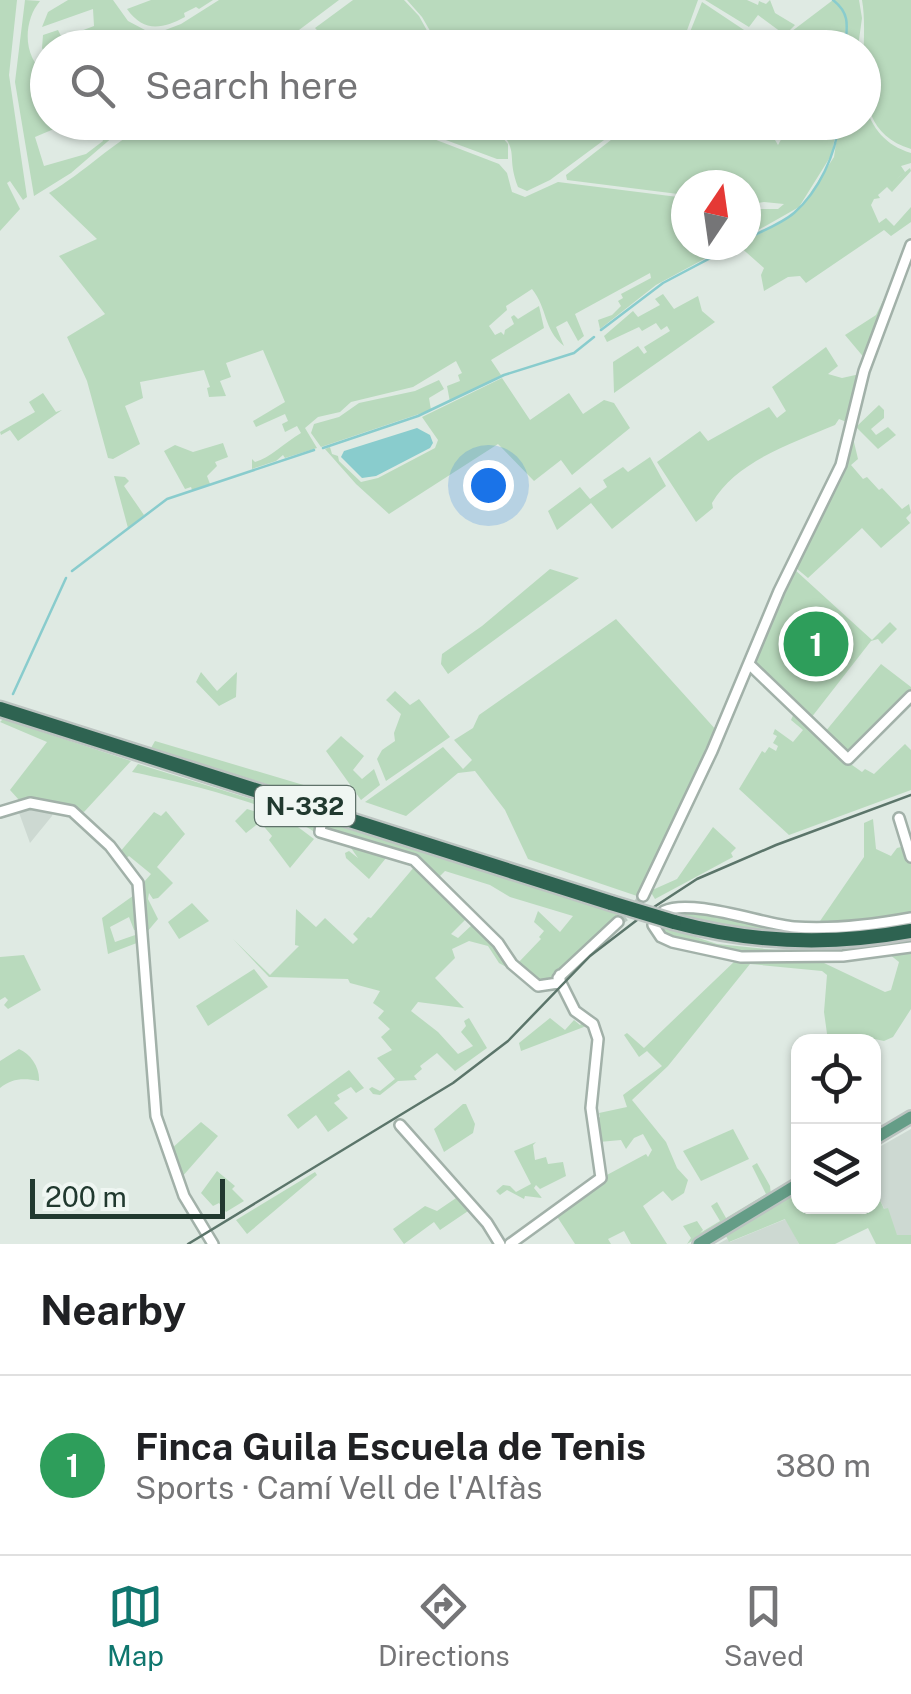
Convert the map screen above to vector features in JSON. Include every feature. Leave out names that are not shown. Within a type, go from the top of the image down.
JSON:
[{"type":"highway","name":"N-332","points":[[0,709],[611,903],[732,935],[789,941],[907,932]]},
{"type":"main road","points":[[881,1135],[911,1116]]},
{"type":"main road","points":[[700,1244],[791,1188]]},
{"type":"street","points":[[642,896],[842,464],[864,371],[911,245]]},
{"type":"street","points":[[749,664],[848,759],[911,696]]},
{"type":"street","points":[[0,812],[30,804],[72,811],[115,852],[138,883],[156,1116],[184,1196],[213,1244]]},
{"type":"street","points":[[899,818],[911,857]]},
{"type":"street","points":[[321,829],[414,860],[498,943],[512,964],[538,986],[558,981],[618,922]]},
{"type":"street","points":[[669,917],[683,907],[804,927],[911,918]]},
{"type":"street","points":[[654,925],[661,937],[672,942],[740,957],[843,956],[911,947]]},
{"type":"street","points":[[510,1244],[601,1178],[592,1108],[598,1039],[592,1024],[575,1011],[558,981]]},
{"type":"street","points":[[400,1125],[487,1223],[500,1244]]},
{"type":"shaded area","points":[[54,809],[52,816],[30,843],[18,810]]},
{"type":"shaded area","points":[[911,1129],[911,1238],[898,1238],[881,1202],[881,1146]]},
{"type":"shaded area","points":[[786,1219],[799,1244],[718,1244],[727,1239],[730,1242]]},
{"type":"green space","points":[[0,0],[17,0],[9,75],[27,197],[23,200],[10,181],[7,183],[20,209],[0,231]]},
{"type":"green space","points":[[25,0],[40,1],[28,29],[30,140],[36,140],[44,166],[86,154],[103,140],[109,140],[71,173],[34,196],[15,82]]},
{"type":"green space","points":[[68,0],[113,0],[128,21],[145,30],[83,30],[94,26],[93,9],[42,27],[48,12]]},
{"type":"green space","points":[[151,0],[213,0],[184,13],[185,17],[177,21],[154,26],[140,22],[127,9]]},
{"type":"green space","points":[[219,0],[339,0],[299,30],[165,30]]},
{"type":"green space","points":[[353,0],[404,0],[427,30],[317,30]]},
{"type":"green space","points":[[407,0],[698,0],[687,30],[430,30]]},
{"type":"green space","points":[[705,0],[747,0],[758,5],[759,1],[766,4],[770,0],[775,13],[795,25],[790,30],[778,30],[758,15],[749,27]]},
{"type":"green space","points":[[833,0],[859,0],[860,30],[847,30],[847,16],[846,30],[793,30]]},
{"type":"green space","points":[[862,0],[911,0],[911,149],[890,139],[881,129],[881,30],[864,30]]},
{"type":"green space","points":[[702,2],[744,30],[691,30]]},
{"type":"green space","points":[[881,135],[911,153],[911,163],[901,166],[905,172],[888,186],[910,168],[911,171],[892,192],[887,187],[871,205],[879,223],[886,218],[894,226],[911,207],[911,222],[891,236],[884,230],[806,283],[800,276],[788,277],[764,291],[764,268],[755,260],[761,260],[761,233],[801,207],[834,157],[836,140],[881,140]]},
{"type":"green space","points":[[123,140],[436,140],[499,164],[507,173],[512,192],[525,197],[558,182],[671,196],[671,260],[702,260],[656,285],[600,329],[598,320],[612,315],[621,306],[621,294],[651,278],[650,273],[575,314],[584,336],[578,341],[567,321],[556,327],[564,346],[552,333],[532,289],[506,306],[507,310],[489,326],[495,335],[504,335],[514,324],[511,317],[518,319],[539,306],[544,328],[491,360],[501,375],[450,402],[447,386],[460,381],[458,375],[462,373],[456,361],[413,387],[351,402],[340,412],[318,417],[305,428],[317,448],[285,458],[283,455],[252,469],[252,459],[255,462],[266,457],[301,433],[297,426],[285,432],[285,414],[256,427],[253,421],[285,402],[263,350],[226,363],[231,377],[220,381],[226,396],[209,397],[204,370],[140,382],[143,398],[125,406],[140,444],[113,459],[108,458],[87,381],[67,337],[105,314],[59,256],[97,239],[49,193]]},
{"type":"green space","points":[[446,140],[505,140],[508,159],[497,159]]},
{"type":"green space","points":[[506,140],[604,140],[550,180],[527,191],[518,187]]},
{"type":"green space","points":[[611,140],[775,140],[778,145],[781,140],[834,140],[832,154],[799,207],[761,229],[761,209],[778,209],[784,204],[761,202],[761,170],[671,170],[671,193],[567,180],[566,175]]},
{"type":"green space","points":[[890,286],[893,288],[866,360],[845,335],[876,315]]},
{"type":"green space","points":[[663,294],[674,309],[698,296],[702,311],[715,322],[614,393],[613,362],[638,346],[644,354],[644,347],[670,331],[667,326],[661,330],[656,323],[607,342],[604,336],[633,311],[638,317],[660,305],[655,299]]},
{"type":"green space","points":[[826,347],[838,366],[828,374],[842,378],[860,374],[849,423],[839,419],[835,425],[750,465],[722,488],[713,508],[696,522],[657,462],[700,431],[708,441],[769,407],[777,418],[786,411],[772,387]]},
{"type":"green space","points":[[502,378],[530,420],[569,393],[583,414],[604,400],[614,403],[630,428],[572,475],[561,460],[534,481],[498,444],[389,514],[325,449],[330,447],[332,454],[361,482],[378,478],[435,448],[438,440],[422,417]]},
{"type":"green space","points":[[439,380],[444,389],[429,398],[431,410],[321,447],[311,433],[314,424],[339,417],[359,403],[415,391]]},
{"type":"green space","points":[[43,393],[56,412],[62,410],[18,441],[10,430],[1,435],[0,432],[35,412],[29,402]]},
{"type":"green space","points":[[879,405],[884,418],[871,429],[876,435],[888,427],[896,435],[878,449],[856,427]]},
{"type":"green space","points":[[853,438],[858,459],[851,465],[902,509],[909,504],[911,513],[906,518],[910,523],[881,548],[862,528],[808,578],[796,568],[848,462]]},
{"type":"green space","points":[[223,443],[228,457],[215,462],[217,466],[207,476],[210,484],[185,489],[164,451],[175,445],[193,452]]},
{"type":"green space","points":[[650,457],[666,486],[612,529],[591,503],[557,530],[548,511],[580,487],[590,499],[607,487],[603,480],[623,467],[628,472]]},
{"type":"green space","points":[[114,476],[129,481],[124,486],[144,515],[128,528]]},
{"type":"green space","points":[[550,569],[579,578],[448,674],[441,664],[442,654]]},
{"type":"green space","points":[[794,569],[872,640],[890,622],[897,629],[882,644],[878,639],[871,641],[811,718],[754,665]]},
{"type":"green space","points":[[616,619],[717,731],[637,896],[528,859],[505,810],[475,771],[458,773],[406,816],[365,802],[443,747],[463,769],[472,760],[454,740],[473,728],[479,715]]},
{"type":"green space","points":[[881,664],[911,687],[911,694],[849,756],[825,732]]},
{"type":"green space","points":[[201,672],[217,691],[237,672],[236,697],[219,706],[196,682]]},
{"type":"green space","points":[[395,691],[410,705],[419,699],[450,737],[386,781],[377,759],[395,741],[401,714],[386,700]]},
{"type":"green space","points":[[796,709],[845,760],[862,772],[865,769],[874,774],[905,744],[911,750],[911,790],[789,835],[739,789],[762,751],[765,753],[769,747],[776,751],[775,729],[793,742],[803,730],[791,720]]},
{"type":"green space","points":[[3,719],[131,761],[84,812],[52,801],[19,800],[10,790],[47,742],[0,722]]},
{"type":"green space","points":[[341,736],[364,756],[353,770],[362,779],[374,769],[380,785],[361,800],[326,751]]},
{"type":"green space","points":[[155,741],[327,792],[327,803],[151,748]]},
{"type":"green space","points":[[138,764],[321,821],[316,833],[252,803],[132,772]]},
{"type":"green space","points":[[247,809],[294,824],[314,839],[290,868],[260,822],[246,833],[235,821]]},
{"type":"green space","points":[[166,811],[185,834],[157,867],[173,883],[158,898],[153,899],[149,893],[158,919],[147,932],[144,882],[151,874],[119,853],[154,812],[161,816]]},
{"type":"green space","points":[[873,819],[876,849],[891,856],[897,848],[905,846],[911,861],[911,915],[818,924],[864,857],[864,823]]},
{"type":"green space","points":[[326,822],[621,914],[549,982],[540,984],[517,964],[541,939],[544,931],[534,922],[538,911],[560,932],[573,916],[445,871],[436,880],[420,862],[328,831]]},
{"type":"green space","points":[[713,827],[736,848],[731,853],[733,857],[655,899],[650,891],[677,879]]},
{"type":"green space","points":[[352,845],[386,858],[369,879],[346,858],[349,851],[358,858]]},
{"type":"green space","points":[[415,866],[467,918],[451,934],[458,938],[473,924],[496,944],[519,974],[499,963],[488,946],[469,941],[452,949],[455,958],[435,978],[464,1008],[418,1002],[411,1011],[458,1054],[473,1046],[461,1032],[469,1018],[487,1048],[455,1071],[437,1053],[420,1066],[422,1069],[414,1076],[417,1080],[398,1081],[380,1095],[373,1094],[369,1089],[380,1091],[395,1079],[377,1058],[392,1050],[381,1037],[390,1029],[378,1018],[384,1011],[373,1003],[380,991],[350,983],[348,979],[269,977],[233,939],[270,975],[299,946],[295,945],[296,909],[316,927],[325,918],[353,944],[358,939],[353,934]]},
{"type":"green space","points":[[137,893],[141,930],[134,930],[129,917],[110,927],[115,942],[141,933],[142,941],[108,954],[102,918]]},
{"type":"green space","points":[[192,903],[209,921],[179,939],[168,922]]},
{"type":"green space","points":[[692,910],[783,928],[911,923],[824,932],[758,932],[699,923],[675,914]]},
{"type":"green space","points":[[656,924],[717,944],[775,950],[826,952],[911,943],[835,954],[740,954],[666,937]]},
{"type":"green space","points":[[911,950],[911,1009],[893,1037],[884,1041],[881,1034],[827,1034],[824,1012],[827,975],[822,971],[750,964],[668,1066],[632,1100],[666,1142],[677,1168],[688,1180],[684,1193],[672,1201],[663,1191],[643,1206],[667,1244],[631,1244],[624,1231],[608,1239],[611,1244],[575,1244],[556,1215],[596,1188],[605,1176],[646,1154],[648,1157],[652,1150],[643,1134],[626,1149],[621,1140],[599,1142],[595,1120],[599,1113],[627,1107],[623,1095],[662,1066],[647,1051],[639,1057],[624,1035],[627,1033],[644,1048],[737,959],[824,963],[885,992],[891,990],[899,962],[889,954],[852,958]]},
{"type":"green space","points":[[24,955],[41,990],[8,1009],[4,1005],[8,1000],[0,1000],[0,957]]},
{"type":"green space","points":[[254,969],[268,987],[208,1026],[196,1006]]},
{"type":"green space","points":[[550,1018],[565,1030],[574,1020],[589,1025],[521,1051],[519,1043]]},
{"type":"green space","points":[[19,1049],[34,1062],[39,1081],[18,1080],[0,1088],[0,1061]]},
{"type":"green space","points":[[349,1070],[364,1088],[356,1093],[351,1087],[337,1095],[340,1099],[334,1103],[348,1118],[328,1132],[316,1115],[298,1129],[287,1115]]},
{"type":"green space","points":[[463,1104],[475,1124],[473,1133],[444,1152],[434,1129]]},
{"type":"green space","points":[[201,1122],[218,1136],[181,1178],[170,1150]]},
{"type":"green space","points":[[733,1129],[749,1159],[701,1181],[683,1151]]},
{"type":"green space","points":[[536,1142],[535,1160],[546,1157],[548,1164],[563,1162],[566,1176],[540,1189],[536,1185],[534,1188],[542,1198],[524,1199],[507,1190],[500,1195],[496,1191],[503,1185],[516,1192],[531,1184],[514,1151]]},
{"type":"green space","points":[[757,1163],[771,1195],[687,1244],[691,1238],[683,1226],[697,1221],[703,1230],[700,1233],[720,1221],[711,1206],[717,1202],[726,1218],[766,1194],[752,1166]]},
{"type":"green space","points":[[217,1171],[235,1186],[232,1189],[244,1201],[226,1212],[219,1203],[213,1206],[201,1193]]},
{"type":"green space","points":[[315,1172],[317,1175],[247,1234],[236,1220]]},
{"type":"green space","points":[[459,1196],[471,1209],[440,1230],[434,1222],[404,1244],[393,1229],[425,1206],[437,1211]]},
{"type":"green space","points":[[791,1196],[791,1214],[881,1214],[881,1202],[884,1209],[888,1208],[897,1235],[911,1235],[911,1244],[876,1244],[868,1228],[835,1244],[799,1244],[785,1219],[729,1242],[726,1236]]},
{"type":"water","points":[[417,428],[430,435],[430,448],[376,476],[362,478],[341,457],[344,451]]},
{"type":"waterway","points":[[833,0],[845,16],[847,30]]},
{"type":"waterway","points":[[761,232],[789,217],[803,204],[818,183],[835,140]]},
{"type":"waterway","points":[[601,330],[663,283],[707,260]]},
{"type":"waterway","points":[[323,448],[418,416],[504,375],[574,353],[594,337]]},
{"type":"waterway","points":[[72,571],[167,499],[314,450]]},
{"type":"waterway","points":[[13,694],[66,578]]},
{"type":"tunnel","points":[[618,922],[634,910],[643,896]]},
{"type":"tram line","points":[[188,1244],[453,1083],[508,1041],[590,956],[697,879],[911,795]]},
{"type":"place","name":"Finca Guila Escuela de Tenis","points":[[816,644]]}]
